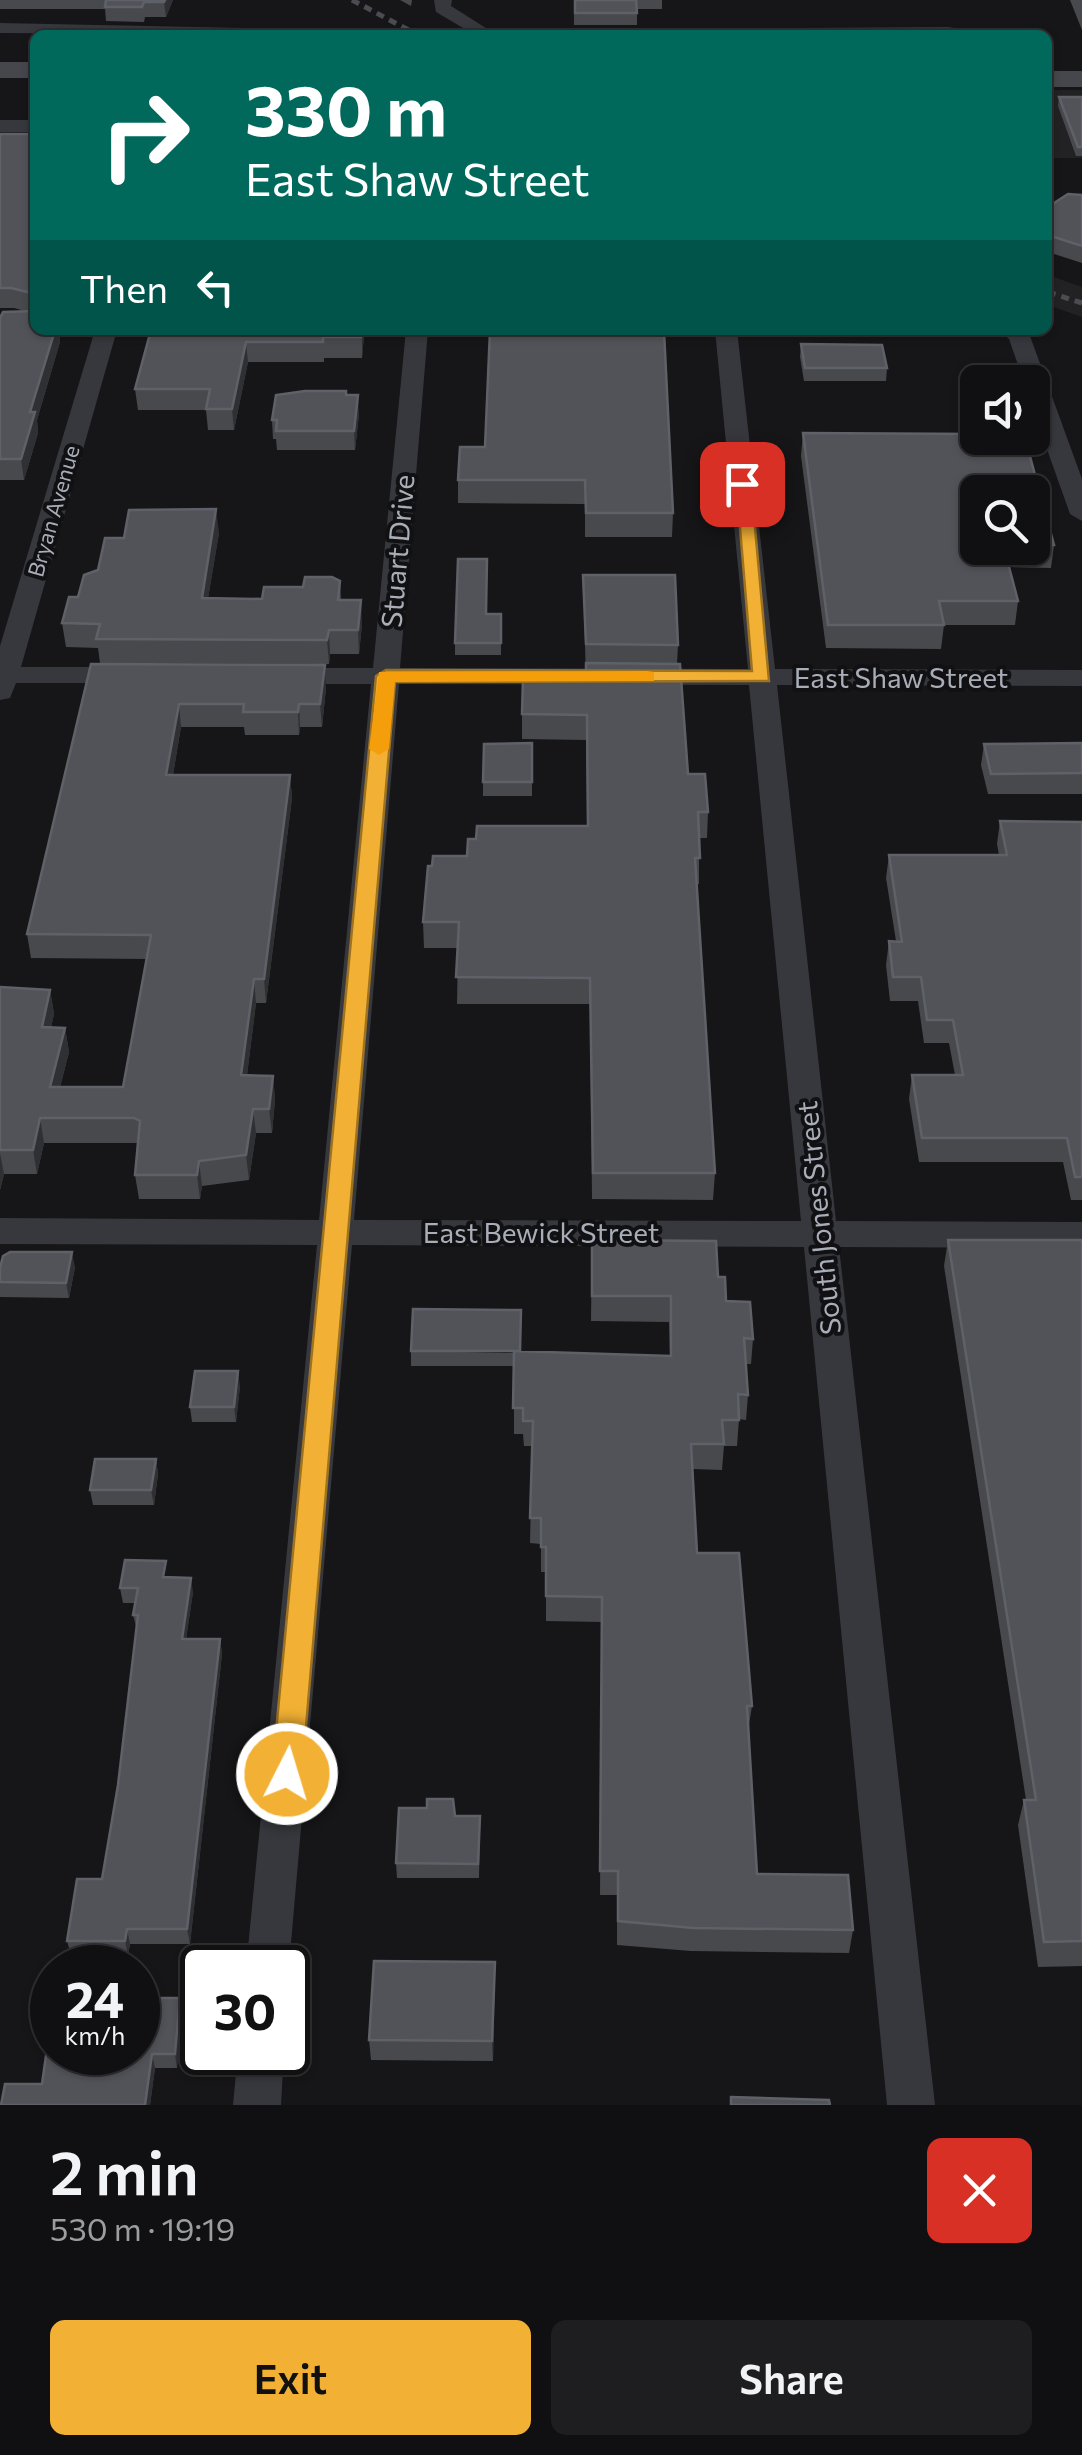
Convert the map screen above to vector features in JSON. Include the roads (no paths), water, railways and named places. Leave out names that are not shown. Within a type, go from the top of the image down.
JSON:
[{"type":"main road","points":[[0,70],[30,70]]},
{"type":"street","points":[[443,0],[442,8],[451,17],[478,30]]},
{"type":"street","points":[[942,11],[948,30]]},
{"type":"street","points":[[0,28],[199,20],[254,30]]},
{"type":"street","points":[[587,30],[688,22],[862,30]]},
{"type":"street","points":[[0,126],[30,126]]},
{"type":"street","name":"Bryan Avenue","points":[[2,681],[105,335]]},
{"type":"street","name":"Stuart Drive","points":[[271,1945],[418,335]]},
{"type":"street","name":"South Jones Street","points":[[727,335],[911,2105]]},
{"type":"street","points":[[1016,335],[1082,514]]},
{"type":"street","points":[[2,681],[157,676]]},
{"type":"street","name":"East Shaw Street","points":[[253,676],[1082,678]]},
{"type":"street","name":"East Bewick Street","points":[[0,1230],[1082,1235]]},
{"type":"street","points":[[257,2105],[260,2075]]},
{"type":"railway","points":[[352,0],[409,30]]},
{"type":"railway","points":[[1052,293],[1082,303]]}]
